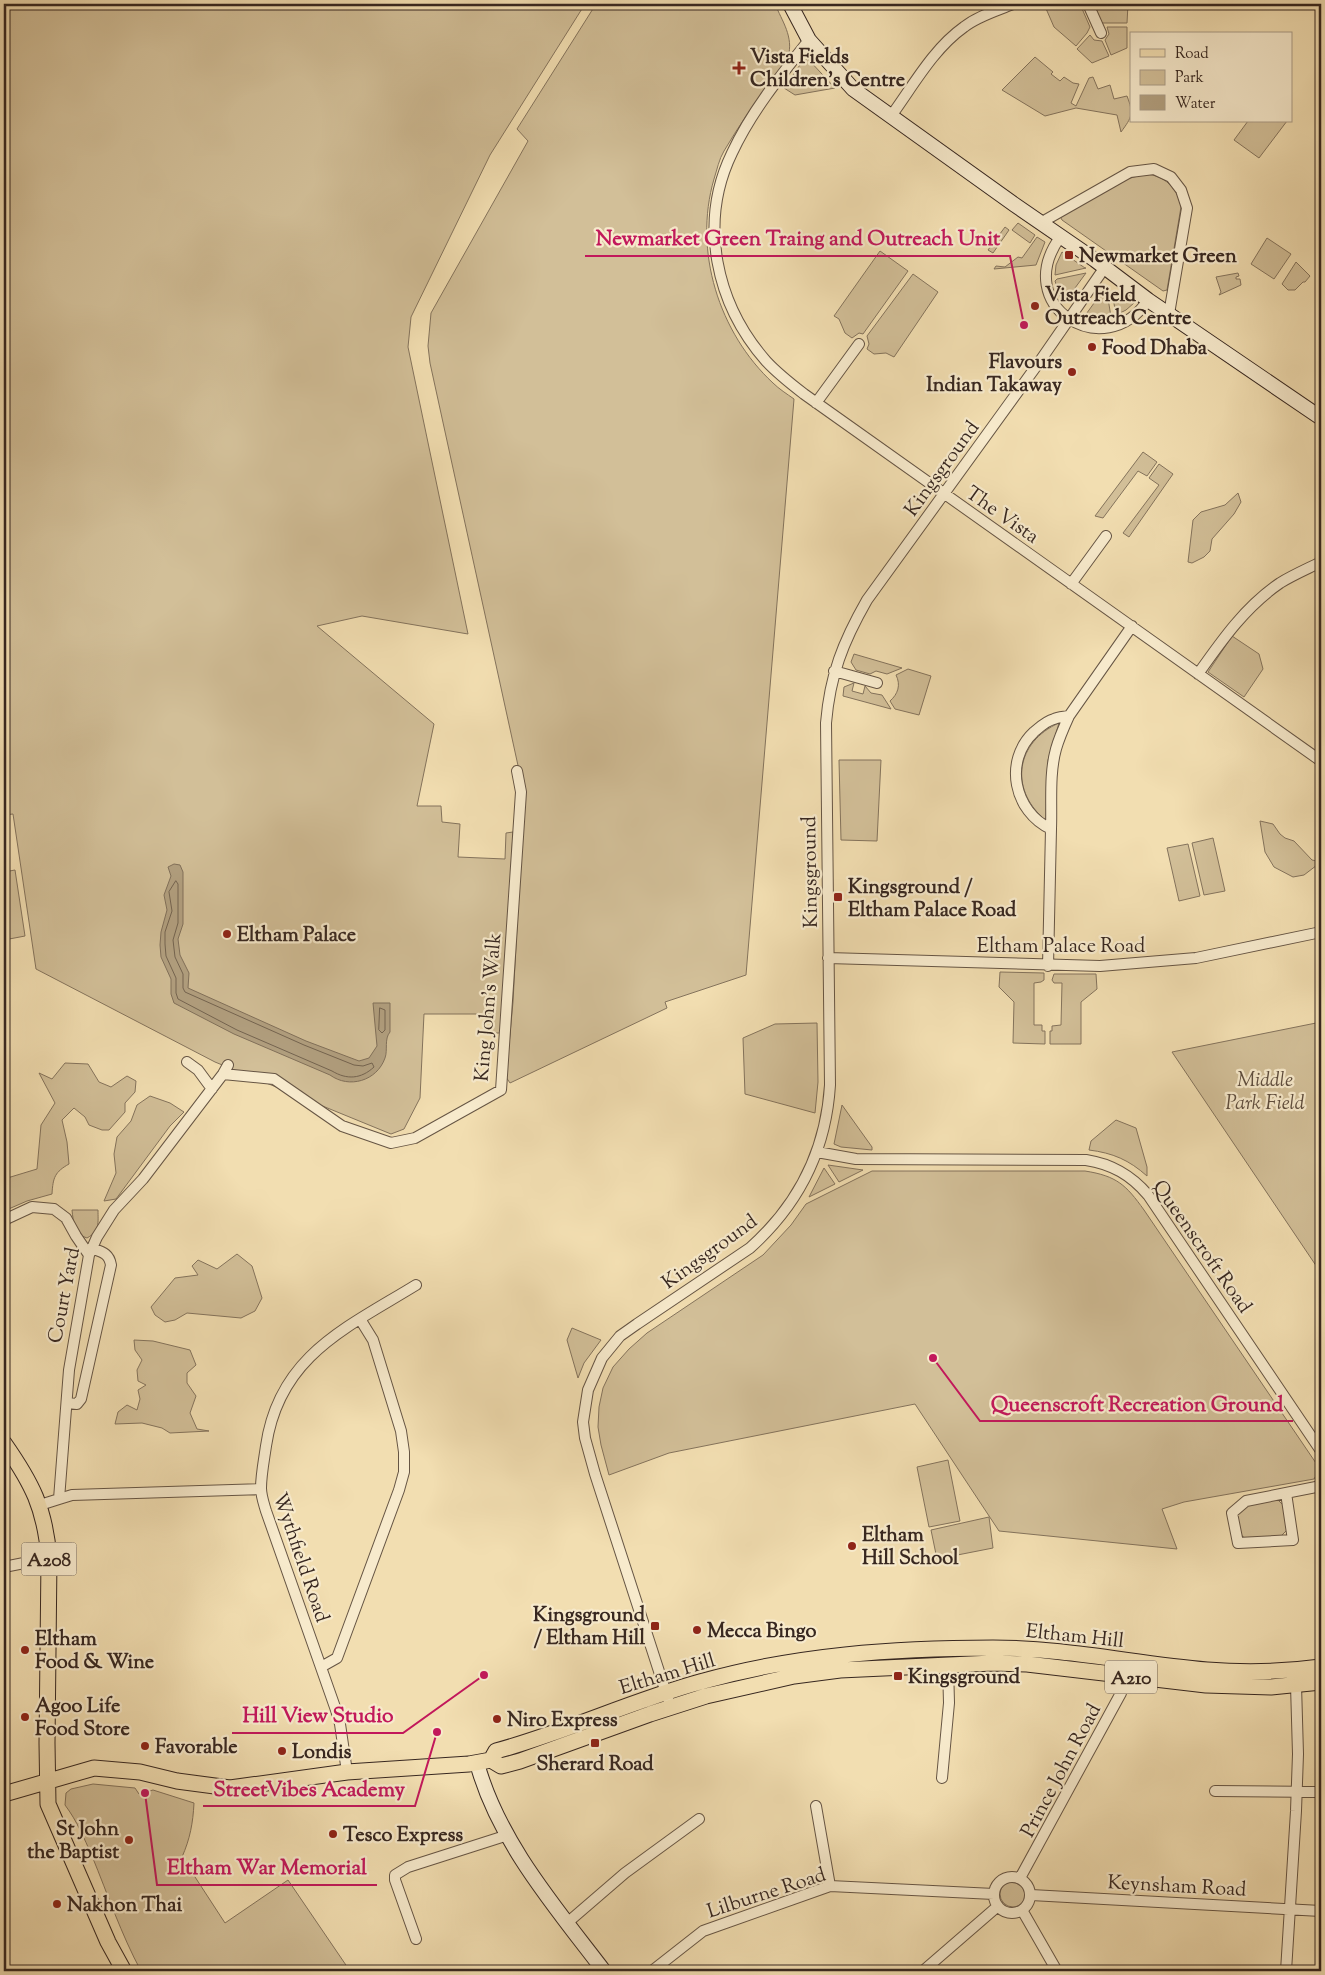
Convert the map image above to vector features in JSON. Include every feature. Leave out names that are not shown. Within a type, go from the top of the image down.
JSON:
[{"type":"main road","name":"A208","points":[[4,1443],[24,1471],[38,1500],[48,1536],[48,1804],[108,1942],[124,1971]]},
{"type":"main road","name":"Eltham Hill","points":[[484,1761],[496,1752],[666,1692],[778,1663],[850,1655],[945,1649],[1029,1649],[1207,1670],[1277,1671],[1321,1667]]},
{"type":"main road","name":"Eltham Hill","points":[[484,1761],[501,1766],[520,1761],[671,1707],[736,1688],[794,1676],[840,1670],[948,1665],[1027,1664],[1206,1685],[1256,1687],[1321,1682]]},
{"type":"main road","name":"A210","points":[[4,1794],[94,1768],[140,1772],[193,1784],[230,1788],[347,1772],[484,1761]]},
{"type":"street","points":[[790,4],[808,40],[853,89],[1105,267],[1148,300],[1320,415]]},
{"type":"street","points":[[892,116],[948,40],[976,20],[1013,4]]},
{"type":"street","points":[[1088,4],[1101,32]]},
{"type":"street","name":"The Vista","points":[[808,40],[763,101],[739,138],[722,179],[718,199],[714,244],[716,261],[723,286],[739,323],[748,338],[767,362],[816,403],[1321,761]]},
{"type":"street","points":[[1042,222],[1130,172],[1154,169],[1170,177],[1181,190],[1186,208],[1169,314]]},
{"type":"street","points":[[1061,236],[1050,255],[1045,281],[1053,302],[1068,318],[1079,325],[1108,328],[1127,320],[1144,306],[1148,300]]},
{"type":"street","name":"Kingsground","points":[[671,1707],[585,1438],[583,1422],[588,1390],[602,1358],[620,1336],[729,1263],[766,1234],[794,1200],[808,1176],[826,1118],[830,1085],[826,723],[828,694],[834,670],[853,624],[867,600],[1040,361],[1105,267]]},
{"type":"street","points":[[816,403],[858,344]]},
{"type":"street","points":[[1071,584],[1106,536]]},
{"type":"street","points":[[1198,674],[1229,630],[1263,596],[1281,583],[1321,562]]},
{"type":"street","points":[[1048,966],[1053,768],[1056,750],[1069,716],[1132,626]]},
{"type":"street","points":[[834,670],[878,683]]},
{"type":"street","points":[[1051,829],[1040,824],[1028,812],[1020,798],[1015,781],[1016,766],[1021,750],[1029,737],[1040,726],[1053,719],[1069,716]]},
{"type":"street","name":"King John's Walk","points":[[226,1069],[274,1079],[342,1126],[392,1143],[414,1138],[501,1090],[521,792],[517,772]]},
{"type":"street","name":"Eltham Palace Road","points":[[828,958],[1048,966],[1134,964],[1196,958],[1321,932]]},
{"type":"street","points":[[187,1062],[198,1070],[212,1089]]},
{"type":"street","name":"Court Yard","points":[[59,1499],[69,1370],[90,1251],[114,1210],[143,1179],[226,1069]]},
{"type":"street","name":"Queenscroft Road","points":[[817,1152],[856,1160],[1086,1160],[1113,1166],[1126,1174],[1148,1195],[1321,1452]]},
{"type":"street","points":[[4,1220],[32,1208],[54,1209],[66,1218],[76,1236],[90,1251],[106,1254],[110,1259],[111,1265],[81,1399],[77,1404],[67,1403]]},
{"type":"street","points":[[261,1489],[267,1433],[275,1408],[298,1367],[331,1338],[416,1285]]},
{"type":"street","points":[[321,1667],[337,1658],[404,1472],[401,1431],[373,1340],[360,1319]]},
{"type":"street","points":[[1286,1493],[1293,1540],[1238,1543],[1232,1514],[1246,1501],[1286,1493],[1321,1486]]},
{"type":"street","name":"Wythfield Road","points":[[59,1499],[72,1495],[261,1489],[266,1511],[340,1724],[347,1772]]},
{"type":"street","points":[[38,1500],[59,1499]]},
{"type":"street","points":[[4,1567],[49,1558]]},
{"type":"street","points":[[942,1778],[949,1703],[948,1665]]},
{"type":"street","name":"Prince John Road","points":[[1020,1878],[1121,1692],[1127,1677]]},
{"type":"street","points":[[1286,1971],[1296,1791],[1296,1685]]},
{"type":"street","points":[[484,1761],[487,1794],[508,1835],[527,1867],[604,1971]]},
{"type":"street","points":[[1214,1790],[1321,1792]]},
{"type":"street","points":[[816,1806],[830,1886]]},
{"type":"street","points":[[567,1923],[625,1873],[699,1819]]},
{"type":"street","points":[[416,1940],[395,1880],[395,1875],[408,1867],[508,1835]]},
{"type":"street","points":[[1006,1877],[1020,1878],[1028,1885],[1031,1895],[1022,1910],[1010,1913],[998,1906],[994,1894],[1000,1881],[1006,1877]]},
{"type":"street","name":"Lilburne Road","points":[[652,1971],[703,1931],[830,1886],[994,1894]]},
{"type":"street","name":"Keynsham Road","points":[[1031,1895],[1321,1911]]},
{"type":"street","points":[[923,1971],[998,1906]]},
{"type":"street","points":[[1022,1910],[1057,1971]]},
{"type":"green space","points":[[4,4],[585,4],[490,155],[411,317],[408,347],[468,634],[362,616],[317,626],[434,724],[417,806],[441,806],[442,822],[460,824],[458,857],[505,859],[506,833],[513,832],[502,1033],[491,1033],[491,1014],[424,1014],[420,1098],[404,1129],[391,1134],[215,1062],[36,969],[13,814],[4,815]]},
{"type":"green space","points":[[596,4],[775,4],[788,36],[788,57],[783,67],[746,116],[722,154],[708,206],[707,234],[709,262],[715,289],[725,315],[738,340],[754,363],[773,383],[794,399],[746,975],[665,1002],[667,1008],[510,1083],[506,1077],[513,1002],[524,793],[430,363],[428,346],[431,313],[528,141],[517,129]]},
{"type":"green space","points":[[1044,4],[1080,4],[1090,27],[1076,46],[1054,27]]},
{"type":"green space","points":[[1091,4],[1128,4],[1127,23],[1099,23]]},
{"type":"green space","points":[[1107,27],[1127,27],[1127,48],[1111,55],[1105,40],[1109,34]]},
{"type":"green space","points":[[1090,35],[1094,40],[1102,41],[1109,56],[1092,63],[1077,49]]},
{"type":"green space","points":[[1035,57],[1053,72],[1051,74],[1060,81],[1064,77],[1073,83],[1079,84],[1071,103],[1076,106],[1089,78],[1093,77],[1098,89],[1110,85],[1114,99],[1127,96],[1130,104],[1130,118],[1121,132],[1117,115],[1076,108],[1045,116],[1002,90]]},
{"type":"green space","points":[[808,59],[835,88],[795,95],[784,88],[802,62]]},
{"type":"green space","points":[[1247,122],[1286,122],[1259,158],[1234,140]]},
{"type":"green space","name":"Newmarket Green","points":[[1145,174],[1158,177],[1169,184],[1177,194],[1181,207],[1167,290],[1163,291],[1062,220],[1060,216],[1127,179]]},
{"type":"green space","points":[[1018,223],[1035,235],[1030,243],[1012,230]]},
{"type":"green space","points":[[1005,227],[1009,230],[993,253],[988,250]]},
{"type":"green space","points":[[1037,237],[1045,242],[1036,265],[994,269],[996,266],[1005,267],[1018,257],[1022,258]]},
{"type":"green space","points":[[1267,238],[1291,254],[1274,279],[1251,264]]},
{"type":"green space","points":[[880,251],[908,271],[863,334],[859,333],[852,338],[845,333],[839,319],[834,316]]},
{"type":"green space","points":[[1062,252],[1086,268],[1055,275],[1056,265]]},
{"type":"green space","points":[[1296,262],[1310,276],[1295,290],[1288,290],[1282,284]]},
{"type":"green space","points":[[1086,273],[1064,303],[1055,281]]},
{"type":"green space","points":[[1238,273],[1239,276],[1236,279],[1240,279],[1241,285],[1219,295],[1221,292],[1216,277]]},
{"type":"green space","points":[[913,274],[938,292],[894,357],[886,353],[874,354],[867,349],[869,344],[867,336]]},
{"type":"green space","points":[[1117,291],[1134,303],[1116,315],[1112,292]]},
{"type":"green space","points":[[1102,292],[1107,292],[1111,317],[1094,319],[1084,317]]},
{"type":"green space","points":[[1143,452],[1157,462],[1147,476],[1138,471],[1103,518],[1095,516]]},
{"type":"green space","points":[[1159,464],[1173,474],[1129,537],[1123,533],[1159,485],[1149,478]]},
{"type":"green space","points":[[1238,493],[1241,502],[1234,514],[1212,539],[1210,551],[1204,557],[1192,563],[1188,562],[1193,520],[1201,512],[1225,505]]},
{"type":"green space","points":[[1232,636],[1259,654],[1263,669],[1244,697],[1208,672]]},
{"type":"green space","points":[[854,654],[902,668],[887,674],[876,671],[870,674],[856,670],[851,662]]},
{"type":"green space","points":[[908,669],[931,676],[919,715],[895,709],[890,701],[898,689],[896,675]]},
{"type":"green space","points":[[854,683],[852,691],[863,694],[865,686],[871,693],[882,695],[891,709],[843,696],[844,687]]},
{"type":"green space","points":[[1059,723],[1048,760],[1046,819],[1044,819],[1033,807],[1026,794],[1022,780],[1022,766],[1026,754],[1034,742],[1045,731]]},
{"type":"green space","points":[[839,760],[881,760],[877,841],[841,840]]},
{"type":"green space","points":[[1260,821],[1273,824],[1280,834],[1294,841],[1312,860],[1321,862],[1304,875],[1293,877],[1274,867],[1265,852]]},
{"type":"green space","points":[[1213,838],[1225,891],[1204,895],[1192,843]]},
{"type":"green space","points":[[1188,844],[1200,896],[1179,901],[1167,848]]},
{"type":"green space","points":[[15,870],[25,936],[4,940],[4,872]]},
{"type":"green space","points":[[1000,972],[1044,973],[1044,980],[1034,983],[1034,1025],[1042,1025],[1042,1031],[1045,1031],[1045,1044],[1013,1043],[1014,1002],[999,987]]},
{"type":"green space","points":[[1054,974],[1096,974],[1097,989],[1081,1002],[1081,1044],[1050,1044],[1052,1026],[1061,1025],[1062,983],[1054,983],[1052,980]]},
{"type":"green space","name":"Middle Park Field","points":[[1321,1022],[1321,1273],[1172,1052]]},
{"type":"green space","points":[[817,1023],[818,1082],[815,1113],[745,1094],[743,1038],[775,1024]]},
{"type":"green space","points":[[65,1063],[88,1064],[99,1082],[111,1087],[127,1076],[136,1081],[135,1092],[125,1103],[125,1112],[109,1130],[102,1130],[89,1125],[85,1117],[74,1108],[62,1120],[69,1164],[56,1176],[52,1194],[27,1201],[4,1211],[4,1179],[37,1169],[41,1125],[55,1103],[39,1073],[52,1079]]},
{"type":"green space","points":[[150,1096],[170,1103],[184,1112],[170,1126],[116,1199],[104,1201],[116,1173],[114,1154],[117,1137],[131,1121],[137,1105]]},
{"type":"green space","points":[[842,1105],[872,1147],[872,1150],[841,1147],[834,1144]]},
{"type":"green space","points":[[1116,1120],[1136,1128],[1147,1167],[1147,1176],[1120,1158],[1089,1150],[1091,1141]]},
{"type":"green space","points":[[828,1165],[863,1170],[839,1182]]},
{"type":"green space","points":[[824,1168],[835,1184],[809,1197]]},
{"type":"green space","points":[[872,1171],[1085,1171],[1105,1176],[1120,1183],[1132,1194],[1144,1210],[1320,1469],[1314,1479],[1184,1502],[1162,1509],[1177,1549],[999,1531],[915,1404],[669,1453],[609,1475],[598,1427],[599,1407],[603,1388],[613,1367],[647,1333],[763,1255],[791,1225],[806,1204]]},
{"type":"green space","points":[[72,1210],[98,1210],[96,1229],[87,1238],[77,1231]]},
{"type":"green space","points":[[237,1254],[252,1266],[262,1298],[255,1311],[241,1318],[187,1313],[175,1320],[165,1322],[155,1315],[151,1307],[175,1278],[198,1275],[192,1266],[198,1260],[217,1269]]},
{"type":"green space","points":[[572,1328],[601,1340],[584,1363],[578,1378],[567,1340]]},
{"type":"green space","points":[[134,1340],[153,1341],[190,1350],[196,1365],[187,1373],[187,1383],[196,1396],[190,1413],[197,1429],[209,1431],[170,1433],[162,1428],[142,1423],[115,1424],[118,1412],[127,1405],[137,1410],[140,1399],[138,1390],[146,1385],[138,1381],[137,1370],[142,1360],[135,1350]]},
{"type":"green space","points":[[948,1460],[960,1521],[929,1527],[917,1467]]},
{"type":"green space","points":[[1277,1499],[1283,1505],[1287,1530],[1280,1537],[1246,1539],[1240,1534],[1237,1518],[1242,1508],[1253,1502]]},
{"type":"green space","points":[[989,1517],[993,1548],[937,1559],[931,1530]]},
{"type":"green space","points":[[93,1784],[135,1788],[139,1794],[153,1790],[194,1803],[191,1831],[182,1857],[225,1923],[288,1880],[350,1971],[141,1971],[121,1929],[77,1823],[65,1805],[66,1793],[71,1789]]},
{"type":"green space","points":[[1013,1881],[1022,1885],[1026,1894],[1022,1903],[1013,1907],[1004,1903],[1000,1894],[1004,1885]]},
{"type":"water","points":[[174,864],[180,865],[183,872],[183,924],[178,939],[180,955],[189,973],[188,988],[306,1041],[359,1061],[369,1058],[377,1046],[373,1003],[390,1003],[390,1032],[387,1038],[386,1055],[376,1072],[369,1077],[354,1082],[337,1079],[234,1034],[174,1003],[171,994],[171,979],[161,957],[160,945],[161,932],[167,910],[164,895],[171,876],[168,867]]},
{"type":"place","name":"Vista Fields Children’s Centre","points":[[739,68]]},
{"type":"place","name":"Newmarket Green","points":[[1069,255]]},
{"type":"place","name":"Vista Field Outreach Centre","points":[[1035,306]]},
{"type":"place","name":"Newmarket Green Traing and Outreach Unit","points":[[1024,325]]},
{"type":"place","name":"Food Dhaba","points":[[1092,347]]},
{"type":"place","name":"Flavours Indian Takaway","points":[[1072,372]]},
{"type":"place","name":"Kingsground / Eltham Palace Road","points":[[838,897]]},
{"type":"place","name":"Eltham Palace","points":[[227,934]]},
{"type":"place","name":"Queenscroft Recreation Ground","points":[[933,1358]]},
{"type":"place","name":"Eltham Hill School","points":[[852,1546]]},
{"type":"place","name":"Kingsground / Eltham Hill","points":[[655,1626]]},
{"type":"place","name":"Mecca Bingo","points":[[697,1630]]},
{"type":"place","name":"Eltham Food & Wine","points":[[25,1650]]},
{"type":"place","name":"Hill View Studio","points":[[484,1675]]},
{"type":"place","name":"Kingsground","points":[[898,1676]]},
{"type":"place","name":"Agoo Life Food Store","points":[[25,1717]]},
{"type":"place","name":"Niro Express","points":[[497,1719]]},
{"type":"place","name":"StreetVibes Academy","points":[[437,1732]]},
{"type":"place","name":"Sherard Road","points":[[595,1743]]},
{"type":"place","name":"Favorable","points":[[145,1746]]},
{"type":"place","name":"Londis","points":[[282,1751]]},
{"type":"place","name":"Eltham War Memorial","points":[[145,1793]]},
{"type":"place","name":"Tesco Express","points":[[333,1834]]},
{"type":"place","name":"St John the Baptist","points":[[129,1840]]},
{"type":"place","name":"Nakhon Thai","points":[[57,1904]]}]
